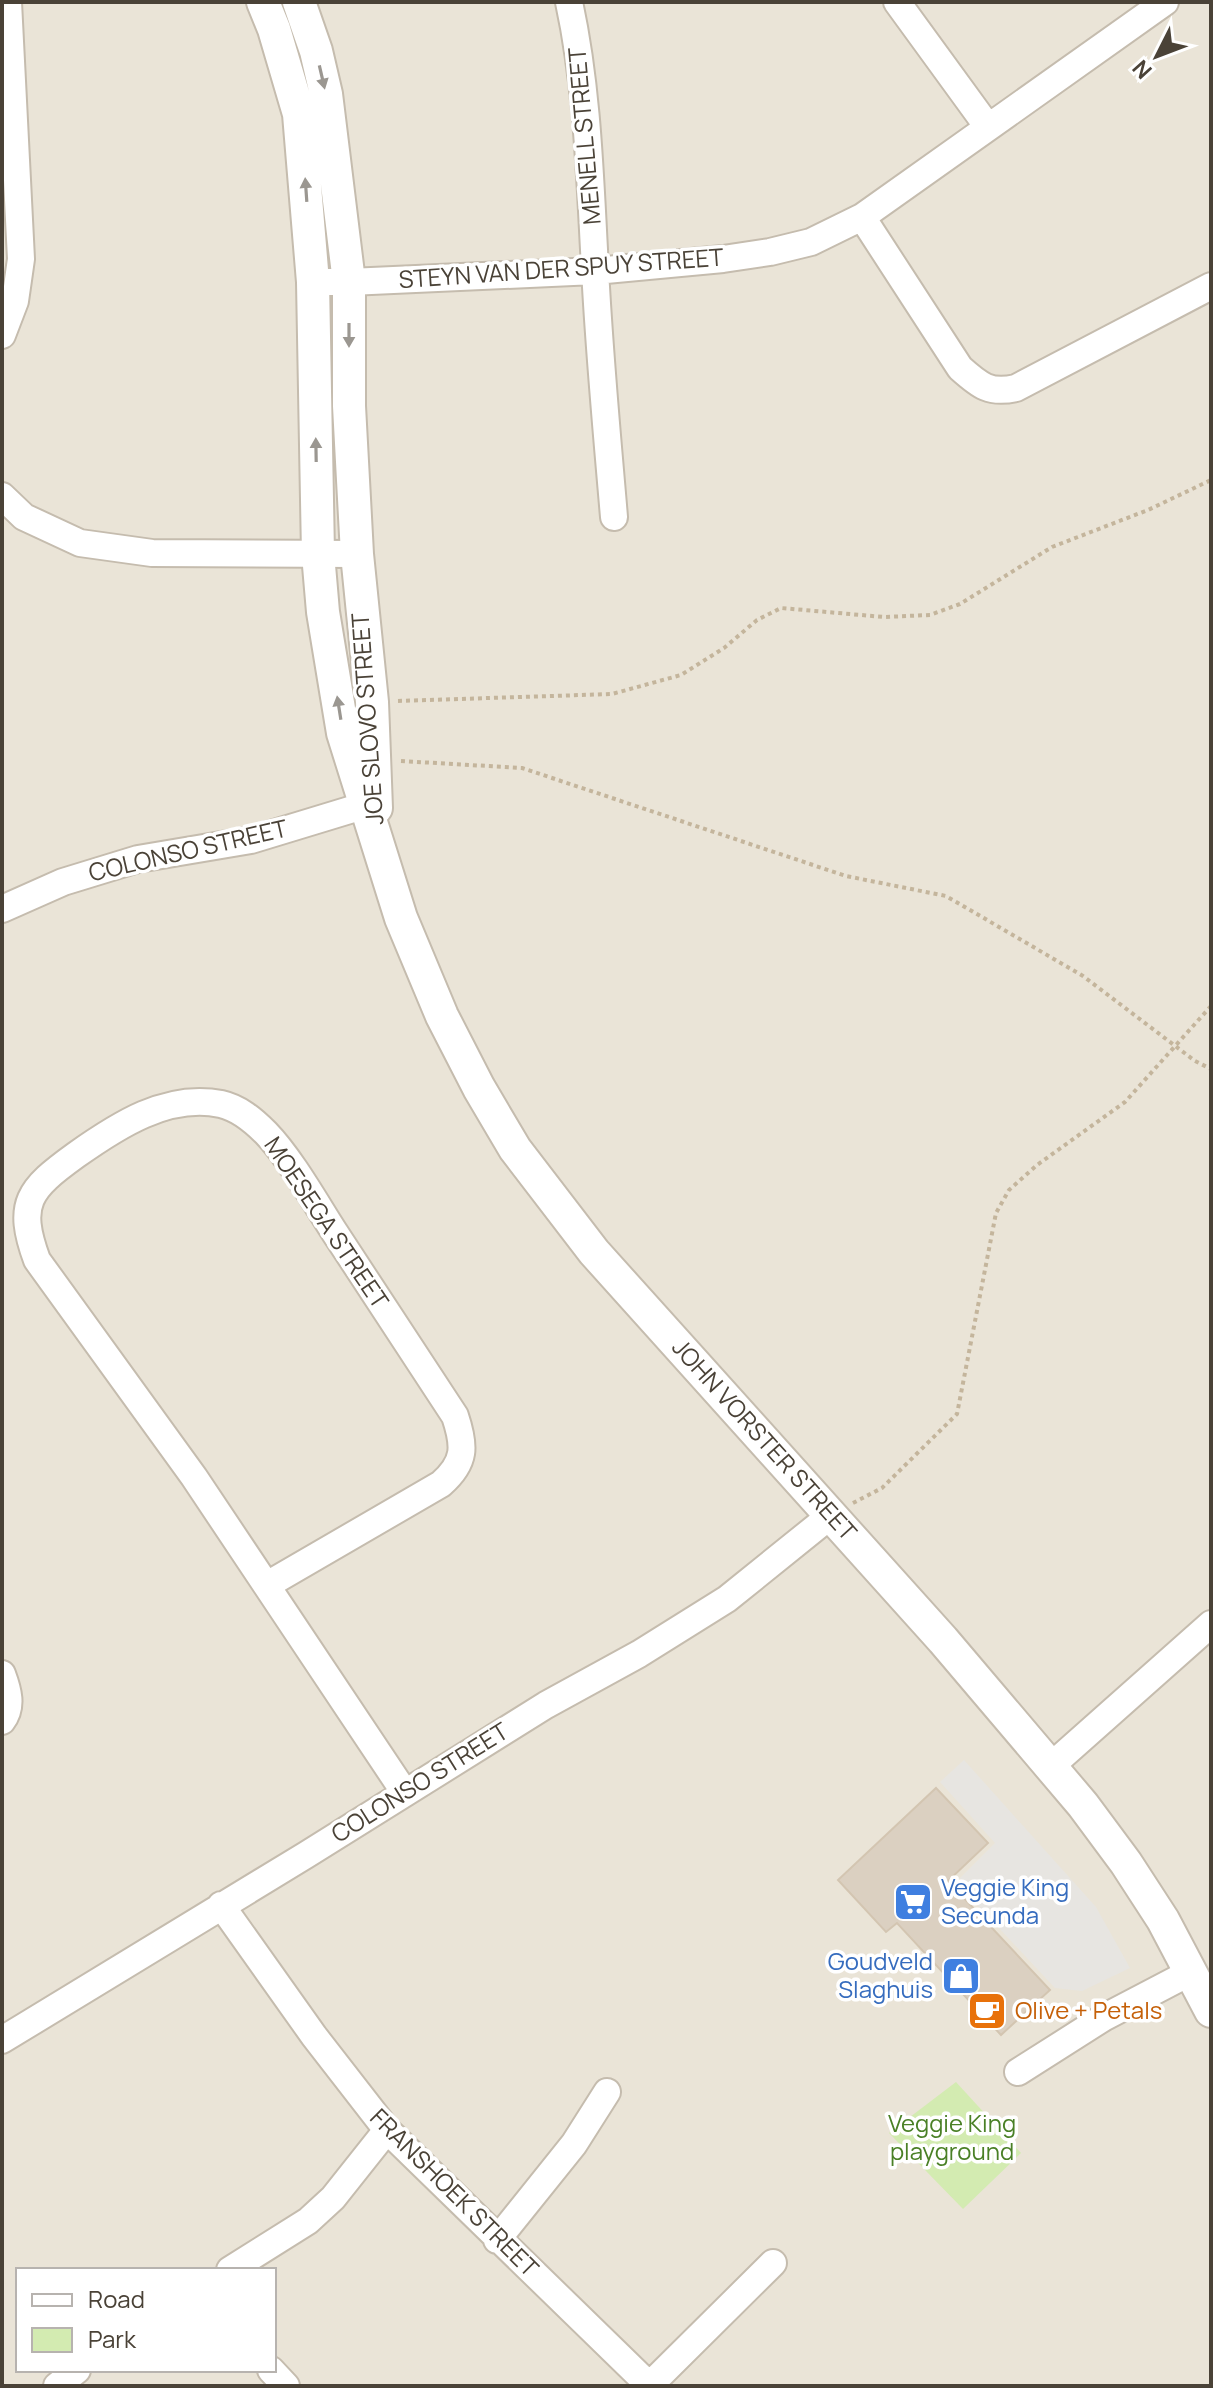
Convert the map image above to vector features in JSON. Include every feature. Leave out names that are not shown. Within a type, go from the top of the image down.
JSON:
[{"type":"street","points":[[2,335],[15,301],[21,259],[7,77],[8,2]]},
{"type":"street","name":"JOE SLOVO STREET","points":[[263,2],[299,114],[313,282],[318,554],[323,612],[343,733],[370,803],[376,836]]},
{"type":"street","name":"JOE SLOVO STREET","points":[[299,2],[316,51],[326,94],[349,282],[349,406],[357,554],[376,760],[370,803]]},
{"type":"street","name":"MENELL STREET","points":[[569,2],[587,111],[595,271],[614,517]]},
{"type":"street","points":[[897,2],[988,127]]},
{"type":"street","name":"STEYN VAN DER SPUY STREET","points":[[313,282],[595,271],[723,259],[811,242],[862,217],[1165,2]]},
{"type":"street","points":[[862,217],[960,368],[977,384],[998,392],[1016,388],[1211,286]]},
{"type":"street","points":[[2,496],[24,517],[80,543],[152,553],[357,554]]},
{"type":"street","name":"COLONSO STREET","points":[[2,909],[63,882],[138,859],[251,840],[370,803]]},
{"type":"street","name":"JOHN VORSTER STREET","points":[[376,836],[401,918],[442,1016],[515,1149],[594,1252],[895,1585],[1051,1766],[1126,1863],[1163,1920],[1211,2011]]},
{"type":"street","name":"MOESEGA STREET","points":[[267,1585],[441,1484],[453,1474],[461,1459],[462,1436],[455,1416],[309,1192],[268,1135],[247,1115],[223,1104],[175,1104],[146,1113],[120,1126],[39,1185],[28,1205],[28,1235],[37,1260],[194,1477],[405,1793]]},
{"type":"street","name":"COLONSO STREET","points":[[2,2040],[546,1705],[639,1654],[727,1599],[830,1516]]},
{"type":"street","points":[[1051,1766],[1211,1624]]},
{"type":"street","points":[[2,1674],[9,1694],[7,1716],[2,1721]]},
{"type":"street","name":"FRANSHOEK STREET","points":[[221,1905],[314,2036],[387,2130],[650,2386]]},
{"type":"street","points":[[1018,2072],[1103,2018],[1189,1973]]},
{"type":"street","points":[[497,2240],[574,2144],[607,2092]]},
{"type":"street","points":[[233,2268],[308,2221],[333,2198],[387,2130]]},
{"type":"street","points":[[650,2386],[773,2263]]},
{"type":"street","points":[[57,2386],[74,2372]]},
{"type":"path","points":[[372,702],[612,694],[681,675],[724,648],[757,620],[781,608],[884,617],[930,615],[960,604],[1052,547],[1148,510],[1211,480]]},
{"type":"path","points":[[376,760],[522,768],[846,876],[946,896],[1083,976],[1195,1061],[1211,1069]]},
{"type":"path","points":[[830,1516],[882,1488],[957,1414],[996,1213],[1009,1190],[1037,1165],[1125,1102],[1211,1006]]},
{"type":"shaded area","points":[[2,2],[1211,2],[1211,2386],[2,2386]]},
{"type":"shaded area","points":[[964,1760],[1096,1907],[1130,1968],[1082,1991],[1055,1988],[956,1882],[995,1843],[940,1782]]},
{"type":"green space","name":"Veggie King playground","points":[[956,2082],[1021,2153],[963,2209],[889,2133]]},
{"type":"building","name":"Veggie King Secunda","points":[[936,1788],[988,1843],[948,1881],[1050,1990],[1001,2035],[897,1923],[886,1932],[838,1880]]},
{"type":"place","name":"Veggie King Secunda","points":[[913,1902]]},
{"type":"place","name":"Goudveld Slaghuis","points":[[961,1976]]},
{"type":"place","name":"Olive + Petals","points":[[987,2011]]}]
